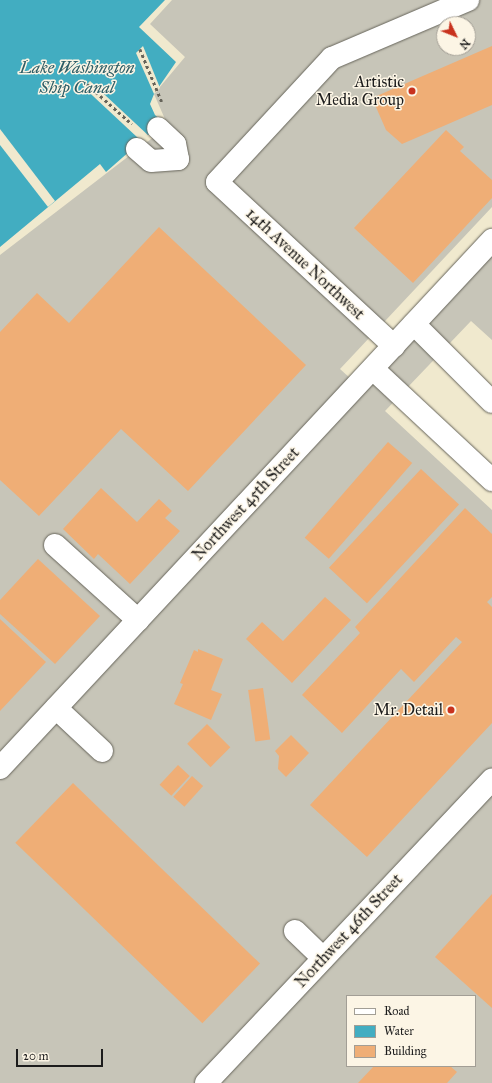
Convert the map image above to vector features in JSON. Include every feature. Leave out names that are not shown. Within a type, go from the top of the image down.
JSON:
[{"type":"street","name":"14th Avenue Northwest","points":[[394,346],[217,182],[332,58],[468,0]]},
{"type":"street","name":"Northwest 45th Street","points":[[0,768],[492,240]]},
{"type":"street","points":[[414,324],[492,402]]},
{"type":"street","points":[[373,369],[492,480]]},
{"type":"street","points":[[55,545],[138,620]]},
{"type":"street","points":[[56,708],[102,751]]},
{"type":"street","name":"Northwest 46th Street","points":[[208,1082],[492,779]]},
{"type":"street","points":[[295,931],[323,958]]},
{"type":"path","points":[[87,84],[149,128],[140,49]]},
{"type":"shaded area","points":[[172,0],[492,0],[492,207],[340,369],[362,389],[492,250],[492,340],[471,321],[385,411],[492,510],[492,1083],[0,1083],[0,255],[168,126],[154,94],[185,57],[150,24]]},
{"type":"water","name":"Lake Washington Ship Canal","points":[[0,0],[165,0],[139,27],[176,62],[154,94],[150,104],[155,115],[163,122],[106,172],[100,164],[0,247]]},
{"type":"pier","points":[[143,46],[160,88],[154,94],[136,53]]},
{"type":"pier","points":[[90,81],[149,136],[143,143],[84,88]]},
{"type":"pier","points":[[0,129],[55,201],[48,207],[0,145]]},
{"type":"building","points":[[492,46],[492,105],[402,144],[386,130],[372,98],[469,56],[476,56],[476,53]]},
{"type":"building","points":[[446,130],[464,147],[460,151],[492,180],[492,198],[413,283],[354,228]]},
{"type":"building","points":[[159,227],[306,365],[188,491],[121,429],[39,516],[0,480],[0,332],[37,293],[69,323]]},
{"type":"building","points":[[388,442],[412,463],[329,559],[305,538]]},
{"type":"building","points":[[421,469],[459,504],[367,603],[329,568]]},
{"type":"building","points":[[101,488],[137,522],[159,499],[172,511],[165,518],[180,531],[130,584],[98,554],[94,559],[63,529]]},
{"type":"building","points":[[465,508],[492,534],[492,597],[487,602],[492,607],[492,723],[367,857],[310,805],[462,642],[456,637],[414,682],[401,669],[342,733],[302,695],[360,633],[355,627]]},
{"type":"building","points":[[38,559],[100,616],[55,664],[0,614],[0,600]]},
{"type":"building","points":[[325,597],[351,620],[292,683],[246,639],[262,622],[283,641]]},
{"type":"building","points":[[0,619],[46,662],[0,711]]},
{"type":"building","points":[[198,649],[223,659],[211,690],[222,694],[211,720],[174,704],[183,684],[180,683],[194,650],[198,652]]},
{"type":"building","points":[[263,688],[270,739],[255,742],[248,690]]},
{"type":"building","points":[[207,724],[230,747],[211,767],[187,744]]},
{"type":"building","points":[[291,735],[309,753],[286,777],[278,769],[279,756],[275,751]]},
{"type":"building","points":[[178,765],[190,776],[171,796],[160,785]]},
{"type":"building","points":[[192,776],[203,786],[184,807],[173,797]]},
{"type":"building","points":[[73,783],[260,964],[202,1023],[15,843]]},
{"type":"building","points":[[492,894],[492,1008],[435,957]]},
{"type":"building","points":[[373,1067],[451,1067],[457,1072],[447,1083],[358,1083]]},
{"type":"place","name":"Artistic Media Group","points":[[412,91]]},
{"type":"place","name":"Mr. Detail","points":[[451,710]]}]
